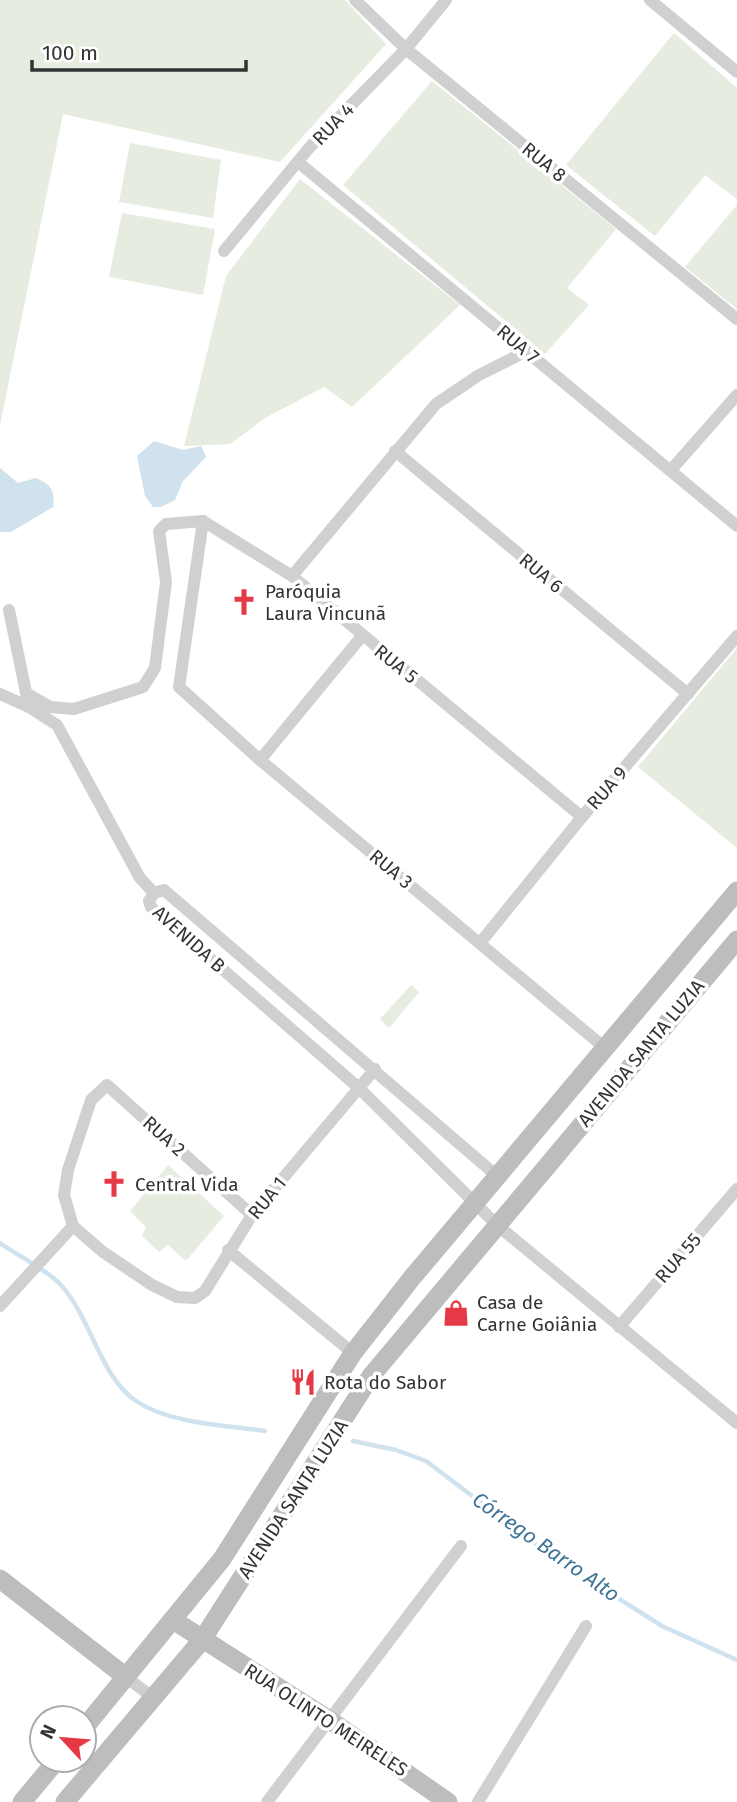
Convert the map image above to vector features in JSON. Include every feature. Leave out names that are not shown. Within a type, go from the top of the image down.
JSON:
[{"type":"street","name":"RUA 8","points":[[355,0],[406,49],[737,319]]},
{"type":"street","name":"RUA 4","points":[[224,251],[298,162],[406,49],[446,0]]},
{"type":"street","points":[[650,0],[737,72]]},
{"type":"street","name":"RUA 7","points":[[298,162],[737,526]]},
{"type":"street","points":[[292,576],[436,404],[479,375],[527,351]]},
{"type":"street","points":[[671,470],[737,395]]},
{"type":"street","name":"RUA 6","points":[[395,452],[688,694]]},
{"type":"street","points":[[26,693],[50,707],[74,709],[143,687],[150,680],[155,668],[166,582],[159,531],[166,524],[203,521]]},
{"type":"street","name":"RUA 5","points":[[203,521],[292,576],[582,817]]},
{"type":"street","name":"RUA 3","points":[[203,521],[179,687],[260,760],[605,1048]]},
{"type":"street","points":[[9,610],[29,707]]},
{"type":"street","points":[[260,760],[362,636]]},
{"type":"street","name":"RUA 9","points":[[480,943],[582,817],[737,636]]},
{"type":"street","points":[[0,694],[29,707],[57,725],[139,877],[154,893]]},
{"type":"street","name":"AVENIDA B","points":[[496,1176],[164,890],[154,893],[149,901],[151,907],[359,1088],[498,1224],[737,1423]]},
{"type":"street","name":"AVENIDA SANTA LUZIA","points":[[98,1711],[222,1559],[353,1353],[496,1176],[737,891]]},
{"type":"street","name":"AVENIDA SANTA LUZIA","points":[[65,1802],[202,1640],[371,1376],[737,940]]},
{"type":"street","name":"RUA 1","points":[[74,1226],[124,1268],[177,1297],[195,1298],[205,1291],[252,1215],[375,1069]]},
{"type":"street","name":"RUA 2","points":[[74,1226],[64,1195],[68,1170],[91,1100],[107,1086],[252,1215]]},
{"type":"street","name":"RUA 55","points":[[619,1327],[737,1189]]},
{"type":"street","points":[[0,1306],[74,1226]]},
{"type":"street","points":[[228,1250],[353,1353]]},
{"type":"street","points":[[267,1802],[461,1546]]},
{"type":"street","points":[[0,1579],[152,1697]]},
{"type":"street","name":"RUA OLINTO MEIRELES","points":[[173,1620],[331,1721],[448,1802]]},
{"type":"street","points":[[478,1802],[586,1626]]},
{"type":"street","points":[[22,1802],[45,1774]]},
{"type":"shaded area","points":[[0,0],[345,0],[386,44],[280,162],[63,114],[0,425]]},
{"type":"shaded area","points":[[674,33],[737,88],[737,199],[705,175],[655,236],[566,165]]},
{"type":"shaded area","points":[[432,81],[616,229],[567,288],[589,305],[545,354],[343,185]]},
{"type":"shaded area","points":[[130,143],[221,160],[213,218],[119,202]]},
{"type":"shaded area","points":[[300,179],[460,305],[352,407],[324,387],[265,418],[230,444],[184,446],[226,276]]},
{"type":"shaded area","points":[[737,205],[737,309],[685,267]]},
{"type":"shaded area","points":[[122,213],[215,229],[203,295],[109,277]]},
{"type":"shaded area","points":[[737,648],[737,848],[638,767]]},
{"type":"shaded area","points":[[411,985],[419,992],[389,1028],[380,1019]]},
{"type":"shaded area","points":[[168,1165],[224,1216],[186,1261],[168,1245],[159,1252],[142,1236],[146,1227],[130,1211]]},
{"type":"water","points":[[154,441],[183,450],[201,446],[206,457],[183,481],[175,500],[161,507],[153,507],[145,496],[137,456]]},
{"type":"water","points":[[0,468],[18,483],[36,478],[45,483],[53,492],[53,507],[11,532],[0,532]]},
{"type":"waterway","name":"Córrego Barro Alto","points":[[0,1243],[58,1282],[79,1311],[113,1377],[136,1401],[150,1409],[181,1419],[265,1431]]},
{"type":"waterway","name":"Córrego Barro Alto","points":[[353,1441],[396,1450],[426,1461],[553,1557],[662,1626],[737,1660]]},
{"type":"place","name":"Paróquia Laura Vincunã","points":[[244,602]]},
{"type":"place","name":"Central Vida","points":[[114,1184]]},
{"type":"place","name":"Casa de Carne Goiânia","points":[[456,1313]]},
{"type":"place","name":"Rota do Sabor","points":[[303,1382]]}]
